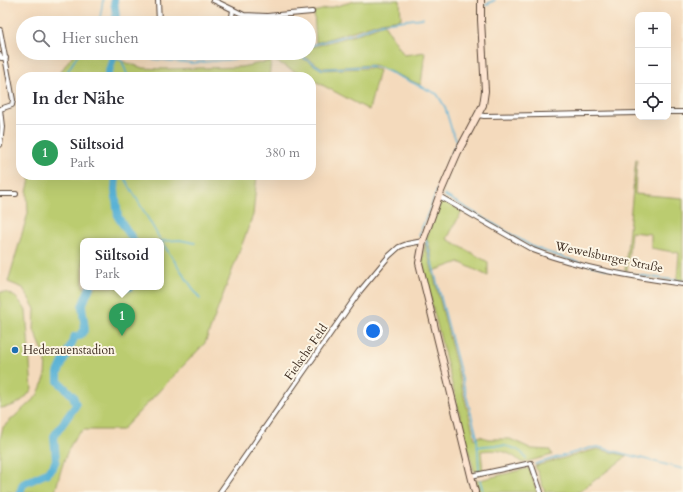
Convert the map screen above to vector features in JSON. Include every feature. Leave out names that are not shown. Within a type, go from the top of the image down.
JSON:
[{"type":"main road","points":[[475,492],[418,263],[423,241],[458,152],[483,105],[485,91],[481,20],[482,0]]},
{"type":"street","points":[[158,0],[159,16]]},
{"type":"street","points":[[213,0],[244,15],[267,16],[312,12]]},
{"type":"street","points":[[232,16],[233,10]]},
{"type":"street","points":[[0,30],[13,100],[12,104],[0,109],[2,126],[0,145]]},
{"type":"street","points":[[0,55],[1,58],[6,58]]},
{"type":"street","points":[[671,112],[683,112]]},
{"type":"street","points":[[478,115],[635,113]]},
{"type":"street","points":[[0,194],[16,194]]},
{"type":"street","name":"Wewelsburger Straße","points":[[440,196],[533,250],[544,254],[596,268],[683,284]]},
{"type":"street","name":"Fielsche Feld","points":[[220,492],[360,291],[389,256],[399,247],[423,241]]},
{"type":"street","points":[[471,476],[531,463],[541,492]]},
{"type":"green space","points":[[400,0],[401,19],[381,22],[316,43],[316,16],[314,16],[314,12],[355,1]]},
{"type":"green space","points":[[384,24],[404,55],[425,52],[421,85],[374,65],[323,68],[310,60],[316,60],[316,46],[355,35]]},
{"type":"green space","points":[[69,60],[118,60],[143,68],[164,69],[241,67],[271,61],[270,72],[61,72]]},
{"type":"green space","points":[[273,60],[306,60],[322,70],[370,68],[379,70],[369,110],[316,82],[316,72],[296,72]]},
{"type":"green space","points":[[636,159],[635,194],[683,198],[683,280],[677,280],[679,253],[651,248],[651,234],[631,232],[627,271],[625,270]]},
{"type":"green space","points":[[30,180],[256,180],[253,215],[205,343],[122,430],[84,430],[78,435],[73,441],[65,458],[55,492],[0,492],[0,439],[3,427],[37,396],[45,378],[46,358],[34,330],[35,309],[23,288],[8,282],[28,213],[27,192]]},
{"type":"green space","points":[[443,200],[462,211],[447,239],[488,262],[488,276],[459,262],[434,271],[429,243],[426,239],[440,201]]},
{"type":"green space","points":[[425,242],[475,439],[480,436],[488,439],[510,439],[532,449],[550,450],[552,455],[522,463],[508,453],[493,450],[481,451],[483,472],[474,471],[422,265]]},
{"type":"green space","name":"Hederauenstadion","points":[[0,292],[8,293],[16,297],[26,311],[32,389],[19,403],[0,408]]},
{"type":"green space","points":[[597,449],[627,456],[579,492],[545,492],[535,466]]},
{"type":"green space","points":[[529,468],[537,492],[479,492],[476,481]]},
{"type":"waterway","points":[[100,16],[103,0]]},
{"type":"waterway","points":[[114,0],[116,16]]},
{"type":"waterway","points":[[485,5],[495,0]]},
{"type":"waterway","points":[[316,44],[355,33],[382,23],[423,18]]},
{"type":"waterway","points":[[67,72],[75,60]]},
{"type":"waterway","points":[[109,72],[112,60]]},
{"type":"waterway","points":[[121,60],[126,72]]},
{"type":"waterway","points":[[163,60],[192,63],[225,60]]},
{"type":"waterway","points":[[307,60],[322,69],[370,66],[381,68],[437,94],[445,107],[452,131],[457,141],[419,235],[421,237]]},
{"type":"waterway","points":[[116,180],[115,190],[118,217],[132,238]]},
{"type":"waterway","points":[[126,180],[159,238]]},
{"type":"waterway","points":[[444,195],[533,247],[569,259],[607,269],[683,281]]},
{"type":"waterway","points":[[164,241],[180,240],[195,243]]},
{"type":"waterway","points":[[426,240],[477,437],[479,471]]},
{"type":"waterway","points":[[164,245],[200,299]]},
{"type":"waterway","points":[[20,492],[23,484],[47,473],[53,467],[56,460],[54,436],[76,405],[73,396],[58,381],[58,373],[75,336],[80,336],[85,329],[82,306],[89,290]]},
{"type":"waterway","points":[[477,447],[490,445],[511,447],[517,450],[526,459]]},
{"type":"waterway","points":[[535,464],[598,447],[683,469]]},
{"type":"waterway","points":[[480,480],[483,492]]},
{"type":"place","name":"Sültsoid","points":[[122,336]]},
{"type":"place","name":"Hederauenstadion","points":[[15,350]]}]
